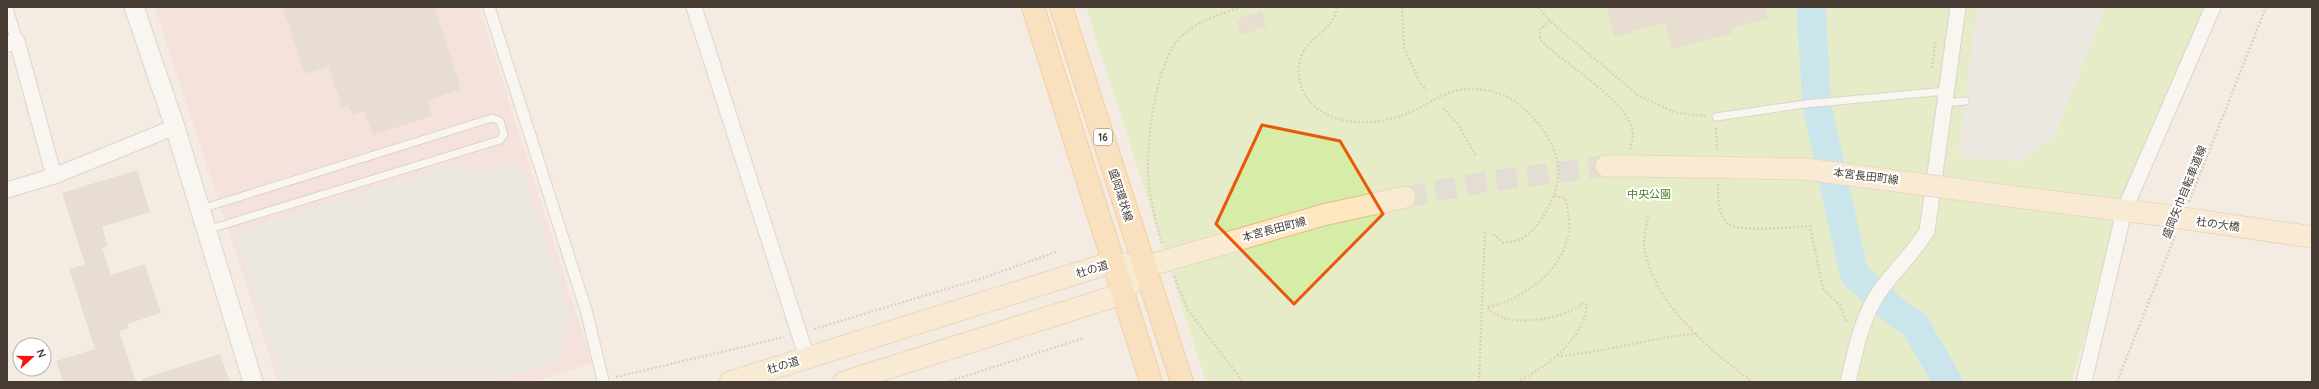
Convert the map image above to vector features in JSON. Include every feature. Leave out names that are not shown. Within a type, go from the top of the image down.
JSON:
[{"type":"main road","points":[[1033,7],[1122,294],[1151,382]]},
{"type":"main road","name":"盛岡環状線","points":[[1061,7],[1182,382]]},
{"type":"main road","name":"本宮長田町線","points":[[1623,166],[1805,169],[2124,211]]},
{"type":"main road","name":"本宮長田町線","points":[[1144,267],[1323,215],[1405,197]]},
{"type":"main road","name":"杜の大橋","points":[[2124,211],[2312,237]]},
{"type":"main road","name":"杜の道","points":[[730,382],[1113,262],[1144,267]]},
{"type":"main road","points":[[844,382],[1122,294],[1144,267]]},
{"type":"street","points":[[134,7],[175,127],[254,382]]},
{"type":"street","points":[[489,7],[586,310],[603,380]]},
{"type":"street","points":[[694,7],[798,334],[807,358]]},
{"type":"street","points":[[1848,382],[1860,333],[1876,298],[1916,250],[1927,231],[1958,7]]},
{"type":"street","points":[[2084,382],[2124,211],[2213,7]]},
{"type":"street","points":[[7,9],[12,43],[54,176]]},
{"type":"street","points":[[7,190],[54,176],[175,127]]},
{"type":"lane","points":[[1716,117],[1828,102],[1945,97],[1965,101]]},
{"type":"lane","points":[[200,209],[492,118],[500,121],[504,134],[500,140],[207,230]]},
{"type":"path","points":[[1242,7],[1221,13],[1196,25],[1178,40],[1163,64],[1155,97],[1150,141],[1149,185],[1155,221],[1166,260],[1188,310],[1243,382]]},
{"type":"path","points":[[1337,7],[1332,23],[1307,45],[1299,64],[1299,77],[1302,90],[1313,104],[1336,118],[1368,124],[1399,117],[1460,90],[1483,89],[1502,95],[1526,110],[1538,123],[1550,144],[1558,167],[1554,196],[1539,225],[1528,236],[1504,243],[1494,234]]},
{"type":"path","points":[[1402,7],[1404,47],[1420,83],[1427,90]]},
{"type":"path","points":[[1538,7],[1550,21],[1639,96],[1677,113],[1716,117],[1717,154]]},
{"type":"path","name":"盛岡矢巾自転車道線","points":[[2186,209],[2266,7]]},
{"type":"path","points":[[1550,21],[1540,29],[1540,39],[1549,50],[1602,90],[1627,117],[1633,134],[1623,166]]},
{"type":"path","points":[[1443,108],[1458,124],[1476,156]]},
{"type":"path","points":[[1718,183],[1720,209],[1727,223],[1739,228],[1810,226],[1823,289],[1840,304],[1846,322],[1860,333]]},
{"type":"path","points":[[1518,382],[1557,356],[1576,333],[1587,306],[1582,304],[1561,315],[1541,320],[1504,317],[1492,313],[1486,307],[1508,302],[1530,290],[1558,260],[1569,236],[1570,219],[1566,198],[1554,196]]},
{"type":"path","points":[[1648,216],[1644,241],[1646,257],[1657,284],[1674,310],[1697,334],[1737,370],[1753,382]]},
{"type":"path","points":[[1479,382],[1485,231]]},
{"type":"path","name":"盛岡矢巾自転車道線","points":[[2117,382],[2178,231]]},
{"type":"path","points":[[603,380],[798,334],[983,278],[1056,252]]},
{"type":"path","points":[[1557,356],[1584,354],[1678,335],[1697,334]]},
{"type":"path","points":[[947,382],[1084,338]]},
{"type":"highlighted area","points":[[1262,125],[1340,141],[1383,214],[1294,304],[1216,224]]},
{"type":"shaded area","points":[[155,7],[479,7],[592,363],[535,382],[278,382]]},
{"type":"shaded area","points":[[1977,7],[2105,7],[2055,136],[2019,162],[1958,157]]},
{"type":"shaded area","points":[[520,161],[571,316],[557,362],[493,382],[283,382],[234,233],[456,163],[479,175]]},
{"type":"green space","name":"中央公園","points":[[1086,7],[2213,7],[2124,211],[2071,382],[1206,382]]},
{"type":"building","points":[[283,7],[434,7],[461,89],[427,101],[432,116],[373,135],[364,111],[352,115],[348,105],[342,107],[328,66],[305,74]]},
{"type":"building","points":[[1607,7],[1766,7],[1769,18],[1731,28],[1732,33],[1672,49],[1665,23],[1614,37]]},
{"type":"building","points":[[1262,11],[1266,27],[1241,35],[1236,19]]},
{"type":"building","points":[[137,170],[150,212],[102,227],[108,246],[102,248],[111,275],[145,264],[161,313],[127,324],[129,328],[119,331],[136,382],[63,382],[56,361],[95,349],[69,269],[85,264],[62,193]]},
{"type":"building","points":[[220,354],[230,382],[142,382],[142,379]]},
{"type":"waterway","points":[[1811,7],[1817,106],[1854,274],[1893,310],[1915,325],[1948,382]]},
{"type":"tunnel","points":[[1405,197],[1484,182],[1606,166]]}]
